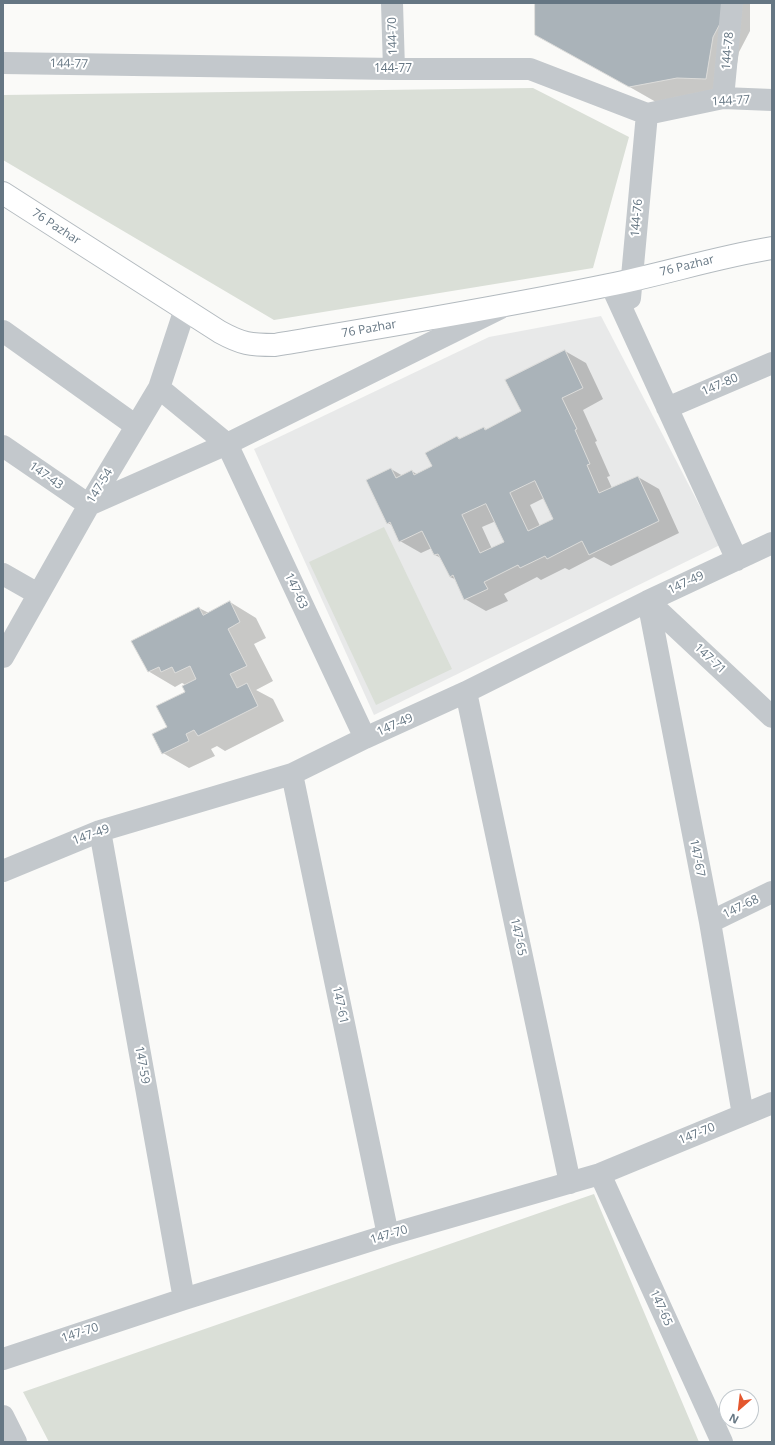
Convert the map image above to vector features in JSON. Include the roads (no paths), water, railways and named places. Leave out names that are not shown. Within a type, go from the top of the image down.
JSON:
[{"type":"street","name":"144-70","points":[[392,3],[394,69]]},
{"type":"street","name":"144-78","points":[[723,98],[732,3]]},
{"type":"street","name":"144-77","points":[[3,63],[394,69],[530,68],[646,114],[723,98],[772,100]]},
{"type":"street","name":"144-76","points":[[621,282],[646,114]]},
{"type":"street","name":"76 Pazhar","points":[[3,193],[234,340],[245,344],[275,345],[506,306],[621,282],[739,253],[772,248]]},
{"type":"street","points":[[621,282],[628,322],[737,560]]},
{"type":"street","points":[[89,505],[227,444],[506,306]]},
{"type":"street","name":"147-54","points":[[3,657],[89,505],[159,388],[185,309]]},
{"type":"street","points":[[3,331],[136,426]]},
{"type":"street","name":"147-80","points":[[668,408],[772,363]]},
{"type":"street","points":[[159,388],[227,444]]},
{"type":"street","name":"147-63","points":[[227,444],[365,738]]},
{"type":"street","name":"147-43","points":[[3,446],[89,505]]},
{"type":"street","name":"147-49","points":[[3,871],[100,831],[292,774],[365,738],[466,692],[648,601],[772,543]]},
{"type":"street","points":[[3,574],[38,594]]},
{"type":"street","name":"147-71","points":[[648,601],[772,717]]},
{"type":"street","name":"147-67","points":[[648,601],[710,922],[743,1115]]},
{"type":"street","name":"147-65","points":[[466,692],[570,1183]]},
{"type":"street","name":"147-61","points":[[292,774],[388,1235]]},
{"type":"street","name":"147-59","points":[[100,831],[184,1299]]},
{"type":"street","name":"147-68","points":[[710,922],[772,892]]},
{"type":"street","name":"147-70","points":[[3,1359],[184,1299],[388,1235],[600,1174],[772,1103]]},
{"type":"street","name":"147-65","points":[[600,1174],[722,1442]]},
{"type":"street","points":[[3,1416],[16,1442]]}]
